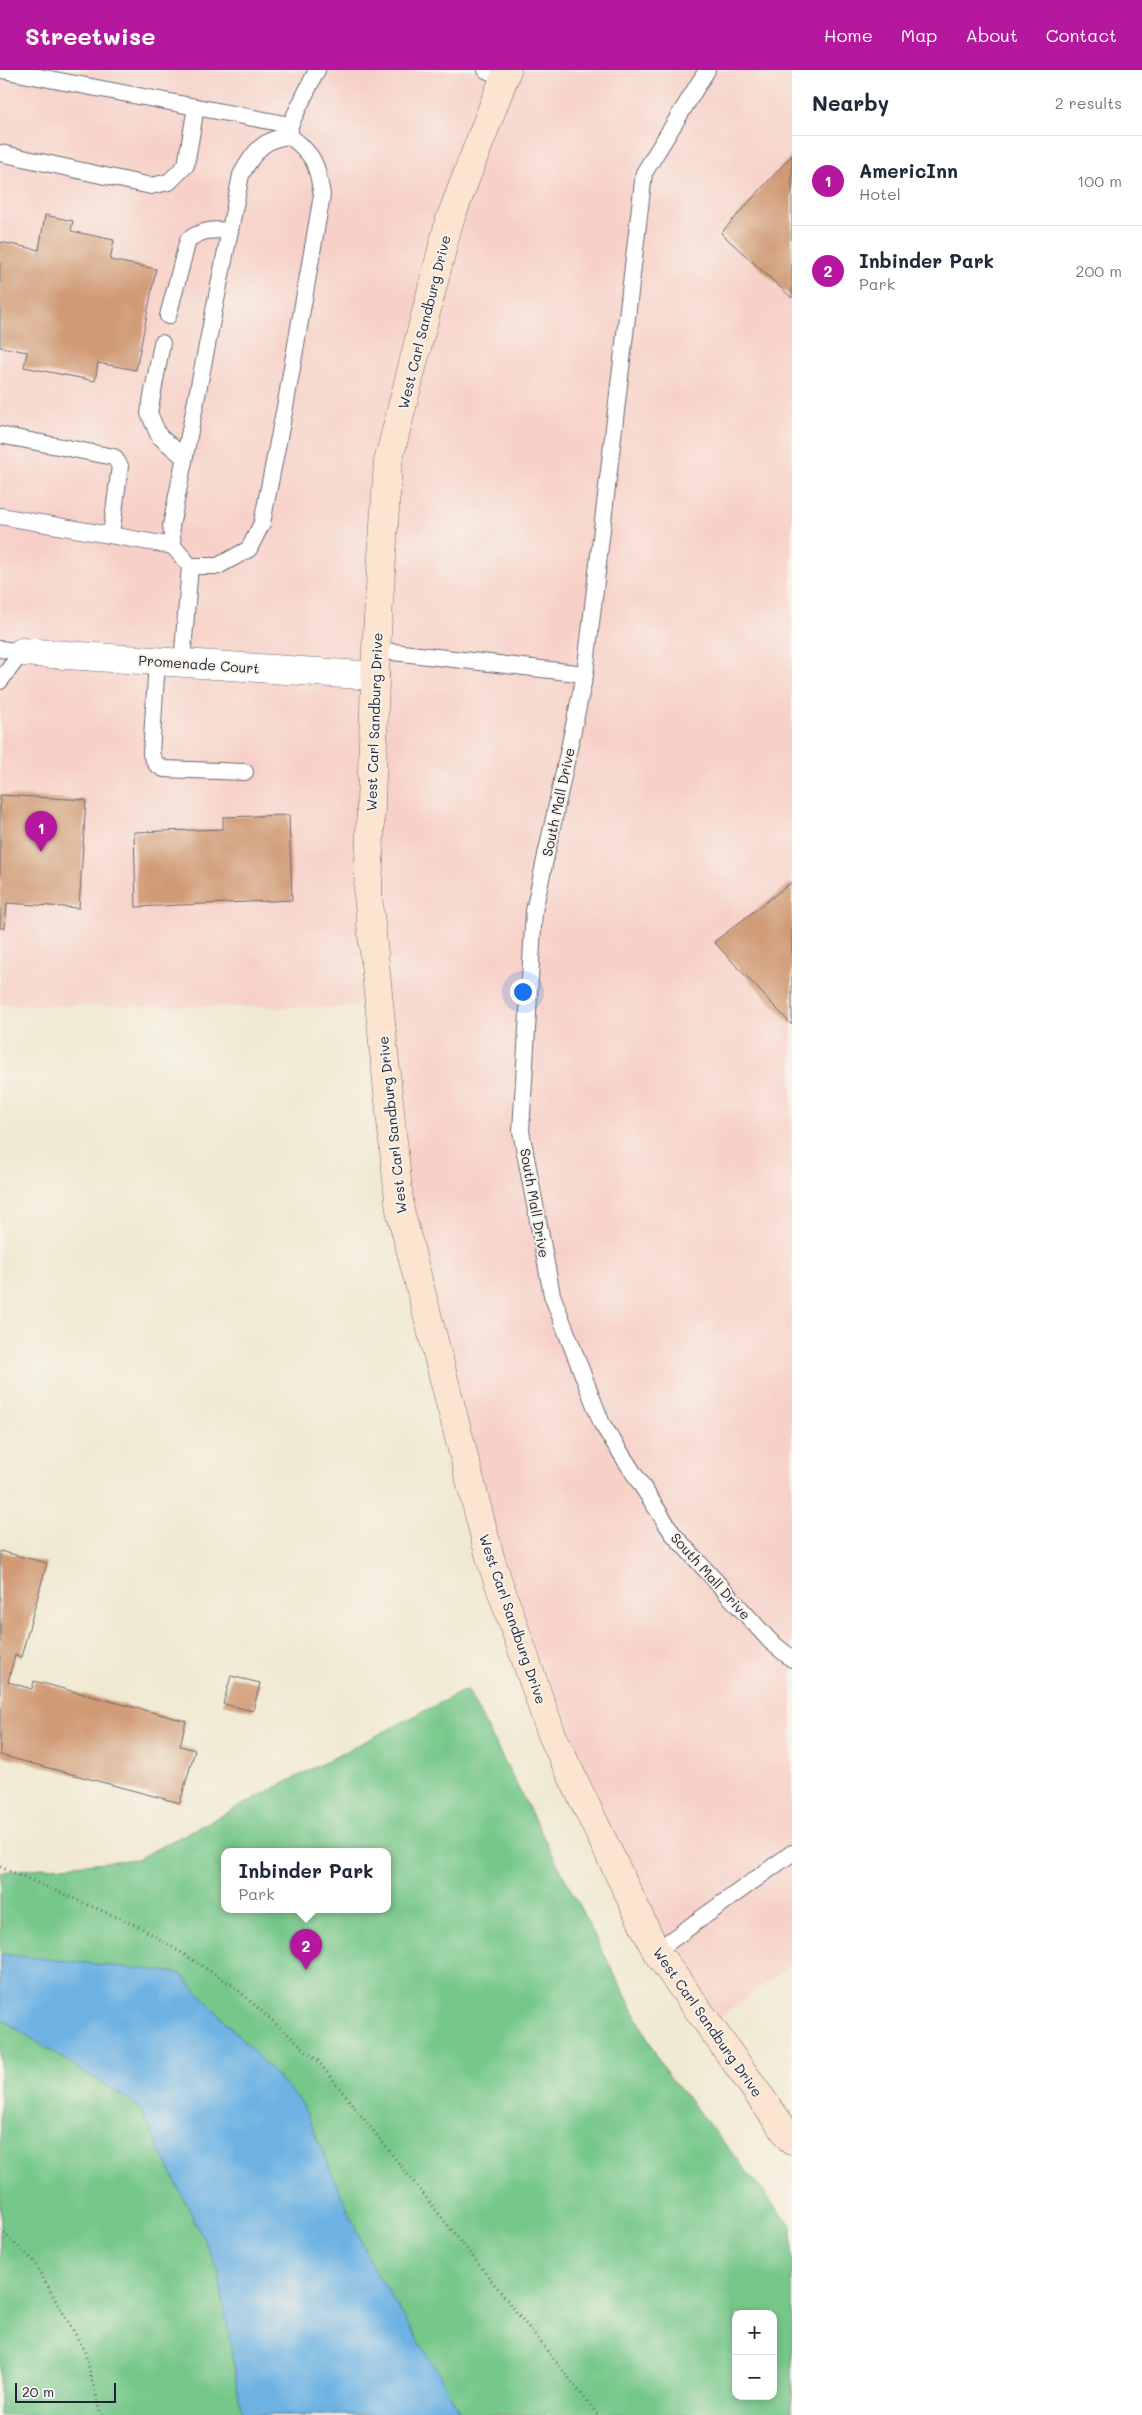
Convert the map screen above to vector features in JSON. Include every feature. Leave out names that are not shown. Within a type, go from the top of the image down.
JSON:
[{"type":"street","name":"West Carl Sandburg Drive","points":[[499,72],[449,222],[388,462],[376,663],[368,895],[400,1210],[491,1561],[552,1735],[656,1951],[792,2140]]},
{"type":"street","name":"Promenade Court","points":[[11,650],[169,662],[376,663]]},
{"type":"lane","points":[[2,70],[196,107],[290,130],[317,164],[322,195],[286,402],[262,524],[249,549],[218,566],[190,566],[173,546],[171,526],[184,457],[241,175],[258,147],[290,130],[317,70]]},
{"type":"lane","name":"South Mall Drive","points":[[707,70],[644,173],[585,674],[534,911],[522,1131],[552,1295],[602,1424],[672,1534],[770,1641],[792,1660]]},
{"type":"lane","points":[[0,153],[151,186],[169,182],[186,165],[196,107]]},
{"type":"lane","points":[[168,316],[188,240],[196,233],[216,229],[230,232]]},
{"type":"lane","points":[[162,343],[149,413],[160,436],[184,457]]},
{"type":"lane","points":[[0,435],[114,457],[120,466],[110,535]]},
{"type":"lane","points":[[0,516],[173,546]]},
{"type":"lane","points":[[190,566],[151,754],[156,764],[164,769],[245,772]]},
{"type":"lane","points":[[0,681],[11,650]]},
{"type":"lane","points":[[376,663],[585,674]]},
{"type":"lane","points":[[656,1951],[792,1853]]},
{"type":"path","points":[[0,1867],[142,1928],[232,1985],[318,2061],[598,2415]]},
{"type":"path","points":[[0,2230],[32,2260],[84,2349],[101,2415]]},
{"type":"shaded area","points":[[0,70],[792,70],[792,1964],[709,2026],[552,1735],[400,1210],[379,1008],[0,1005]]},
{"type":"green space","points":[[467,1689],[663,2068],[792,2227],[792,2415],[0,2415],[0,1872],[137,1859]]},
{"type":"water","points":[[0,1954],[180,1973],[302,2103],[370,2262],[444,2382],[461,2415],[242,2415],[218,2269],[139,2107],[0,2018]]},
{"type":"building","points":[[792,155],[792,298],[721,233]]},
{"type":"building","points":[[45,215],[73,221],[71,231],[114,240],[110,260],[156,269],[136,370],[98,363],[95,381],[24,367],[27,352],[0,347],[0,242],[39,250]]},
{"type":"building","points":[[0,795],[86,800],[79,908],[7,903],[5,928],[0,928]]},
{"type":"building","points":[[289,815],[292,900],[136,907],[134,832],[223,829],[223,817]]},
{"type":"building","points":[[792,882],[792,1025],[714,942]]},
{"type":"building","points":[[0,1551],[47,1563],[21,1657],[15,1655],[8,1682],[32,1689],[34,1681],[186,1721],[180,1746],[195,1750],[180,1803],[0,1755]]},
{"type":"building","points":[[231,1676],[260,1683],[253,1711],[223,1704]]},
{"type":"place","name":"AmericInn","points":[[41,852]]},
{"type":"place","name":"Inbinder Park","points":[[306,1970]]}]
